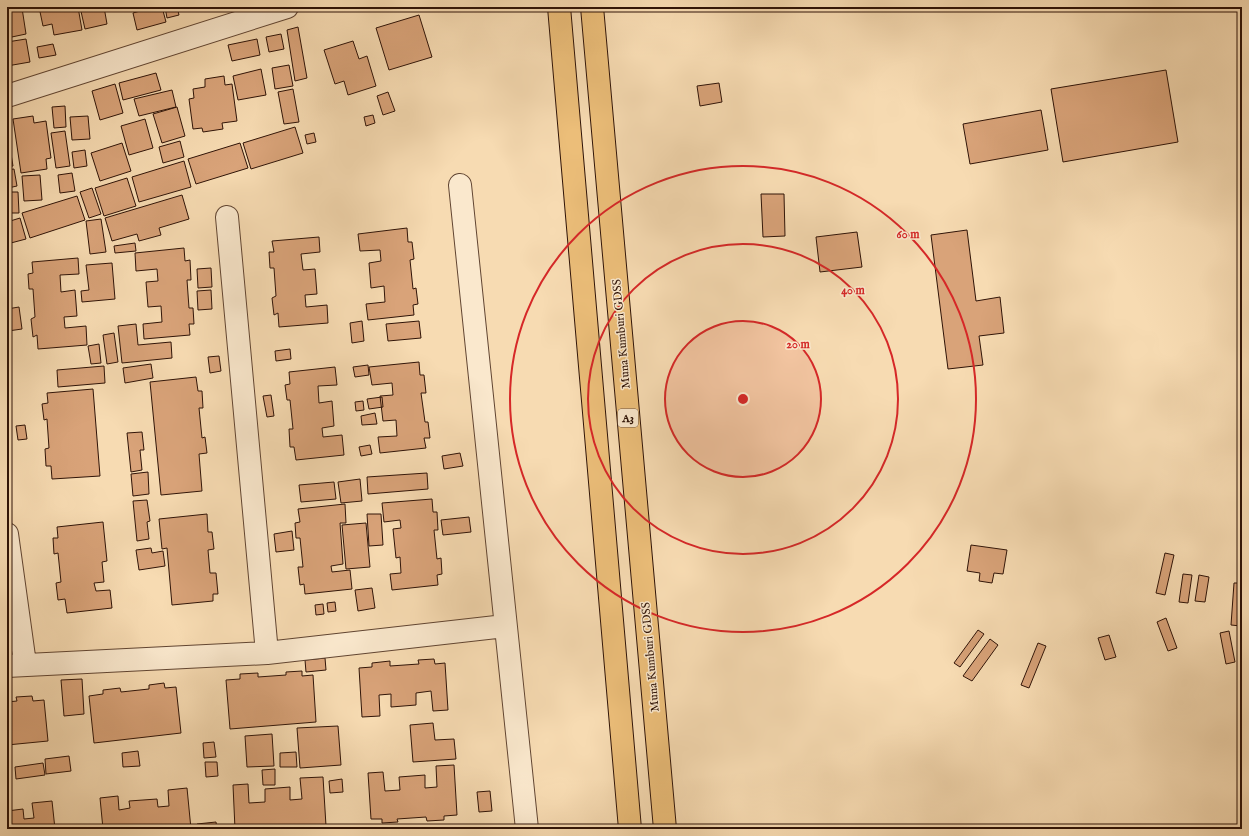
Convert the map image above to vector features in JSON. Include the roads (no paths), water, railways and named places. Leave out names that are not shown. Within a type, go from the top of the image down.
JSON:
[{"type":"highway","points":[[559,7],[630,829]]},
{"type":"highway","name":"Muna Kumburi GDSS","points":[[592,7],[665,829]]},
{"type":"street","points":[[7,96],[287,7]]},
{"type":"street","points":[[460,185],[527,829]]},
{"type":"street","points":[[226,217],[267,652]]},
{"type":"street","points":[[7,534],[16,665],[267,652],[505,626]]}]
